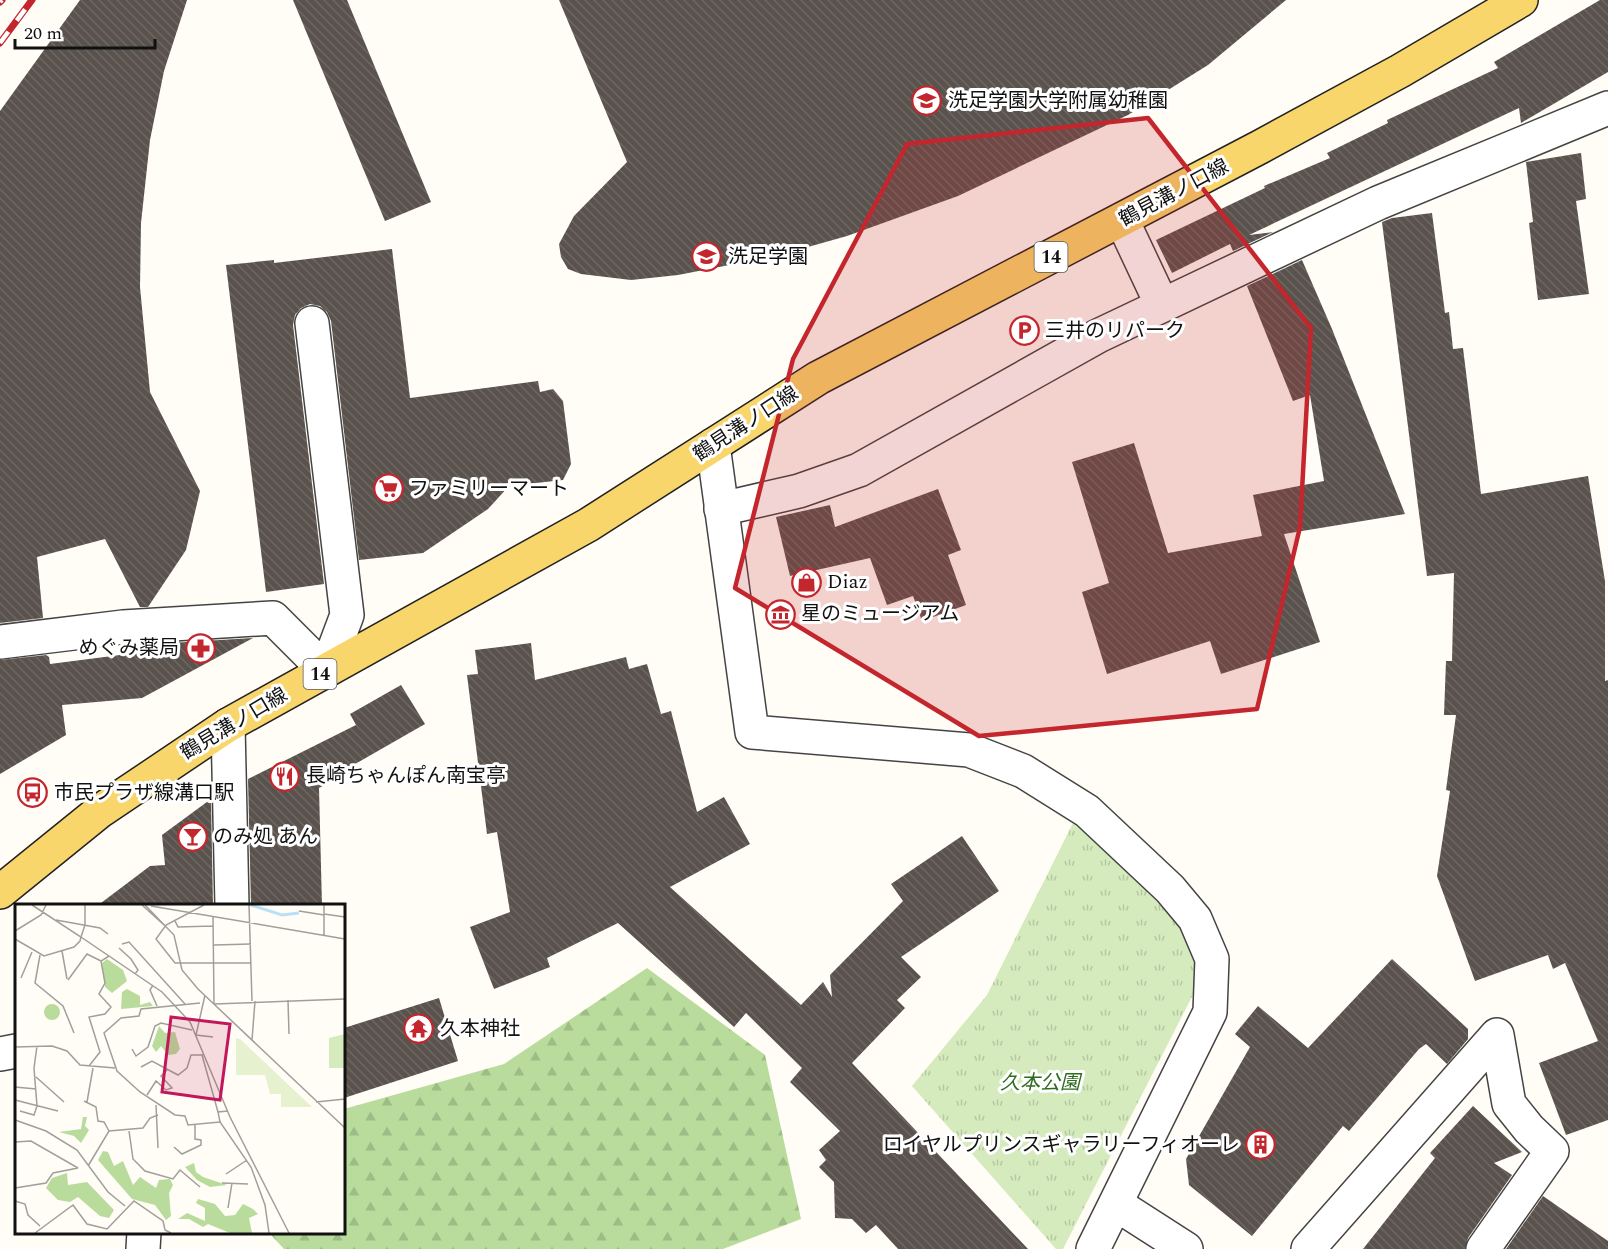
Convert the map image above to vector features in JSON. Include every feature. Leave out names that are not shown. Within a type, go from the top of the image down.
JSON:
[{"type":"main road","name":"鶴見溝ノ口線","points":[[0,892],[100,811],[228,725],[588,525],[818,378],[1122,220],[1400,71],[1521,0]]},
{"type":"street","points":[[721,509],[799,491],[859,470],[1098,336],[1162,305],[1378,203],[1608,108]]},
{"type":"street","points":[[1122,220],[1162,305]]},
{"type":"street","points":[[0,642],[123,627],[273,618],[326,671],[347,615],[312,323]]},
{"type":"street","points":[[713,445],[752,732],[969,750],[1023,771],[1087,811],[1170,890],[1195,919],[1212,959],[1210,1012],[1093,1249]]},
{"type":"street","points":[[228,725],[232,904]]},
{"type":"street","points":[[1308,1249],[1497,1035],[1509,1104],[1529,1129],[1552,1151],[1483,1249]]},
{"type":"street","points":[[0,1054],[15,1051]]},
{"type":"street","points":[[1116,1204],[1186,1249]]},
{"type":"street","points":[[143,1249],[144,1234]]},
{"type":"highlighted area","points":[[1148,118],[1311,328],[1300,527],[1257,709],[979,736],[735,588],[793,359],[907,144]]},
{"type":"green space","name":"久本公園","points":[[1075,819],[1194,939],[1199,983],[1063,1249],[1056,1249],[912,1086],[987,995]]},
{"type":"green space","points":[[647,968],[765,1055],[801,1219],[723,1249],[284,1249],[272,1236],[273,1234],[345,1234],[345,1109],[504,1064]]},
{"type":"building","points":[[80,0],[187,0],[164,71],[150,140],[141,223],[140,287],[150,392],[200,491],[186,550],[148,607],[140,607],[105,539],[37,557],[43,618],[0,623],[0,111]]},
{"type":"building","points":[[293,0],[347,0],[431,202],[385,221]]},
{"type":"building","points":[[559,0],[1286,0],[1208,65],[1128,115],[958,196],[847,236],[776,256],[678,275],[631,280],[581,274],[568,269],[561,257],[559,244],[574,216],[627,162]]},
{"type":"building","points":[[1600,0],[1608,0],[1608,72],[1521,123],[1519,108],[1249,235],[1273,232],[1233,251],[1230,244],[1172,273],[1156,240],[1265,188],[1264,186],[1330,158],[1327,153],[1388,123],[1387,120],[1498,68],[1494,62]]},
{"type":"building","points":[[1581,153],[1586,199],[1576,201],[1589,294],[1538,300],[1529,223],[1533,222],[1526,162]]},
{"type":"building","points":[[1432,213],[1445,313],[1449,312],[1453,349],[1463,348],[1481,494],[1588,476],[1605,581],[1605,681],[1608,680],[1608,1120],[1566,1135],[1539,1063],[1598,1041],[1565,963],[1553,969],[1548,955],[1475,981],[1437,876],[1450,791],[1446,790],[1456,715],[1444,715],[1446,661],[1452,661],[1454,573],[1427,576],[1382,222],[1392,218]]},
{"type":"building","points":[[392,249],[410,398],[538,381],[540,392],[553,389],[563,401],[571,464],[563,480],[509,486],[488,509],[423,553],[359,560],[331,321],[327,312],[320,306],[310,304],[301,308],[295,315],[293,325],[324,584],[266,592],[226,265],[274,260],[274,263]]},
{"type":"building","points":[[1302,260],[1332,329],[1405,514],[1284,534],[1320,642],[1221,674],[1210,641],[1107,674],[1082,592],[1109,583],[1072,462],[1134,443],[1168,553],[1262,536],[1253,495],[1324,481],[1310,395],[1293,401],[1247,286]]},
{"type":"building","points":[[938,489],[961,550],[948,555],[966,605],[922,621],[913,596],[887,605],[870,558],[790,576],[776,517],[830,505],[835,527]]},
{"type":"building","points":[[253,638],[142,698],[62,705],[66,735],[0,774],[0,660],[46,655],[49,657],[50,664],[120,655],[120,646]]},
{"type":"building","points":[[531,643],[535,680],[626,657],[629,669],[647,664],[661,714],[671,711],[697,812],[724,797],[750,844],[670,887],[801,1005],[823,982],[832,997],[830,975],[903,901],[891,884],[962,836],[999,891],[901,957],[921,977],[897,1000],[905,1008],[852,1063],[1028,1249],[898,1249],[876,1225],[866,1233],[852,1219],[835,1218],[834,1182],[819,1167],[826,1160],[819,1150],[840,1131],[790,1082],[802,1068],[746,1013],[734,1027],[618,923],[547,958],[550,967],[494,989],[470,927],[510,912],[497,832],[487,834],[467,675],[478,674],[475,650]]},
{"type":"building","points":[[401,685],[425,724],[329,779],[330,782],[319,788],[322,904],[251,904],[248,779],[356,725],[350,714]]},
{"type":"building","points":[[211,799],[213,904],[100,904],[150,866],[165,865],[162,835]]},
{"type":"building","points":[[1392,959],[1468,1029],[1468,1039],[1447,1064],[1426,1044],[1419,1049],[1349,1131],[1343,1126],[1252,1236],[1189,1185],[1186,1159],[1250,1047],[1235,1034],[1258,1006],[1308,1048]]},
{"type":"building","points":[[439,998],[458,1061],[345,1098],[345,1028]]},
{"type":"building","points":[[1473,1106],[1522,1152],[1494,1163],[1512,1175],[1468,1238],[1465,1249],[1363,1249],[1435,1158],[1430,1153]]},
{"type":"building","points":[[1543,1196],[1608,1241],[1608,1249],[1506,1249]]},
{"type":"railway","points":[[0,43],[32,0]]},
{"type":"place","name":"洗足学園大学附属幼稚園","points":[[927,101]]},
{"type":"place","name":"洗足学園","points":[[707,257]]},
{"type":"place","name":"三井のリパーク","points":[[1024,331]]},
{"type":"place","name":"ファミリーマート","points":[[388,489]]},
{"type":"place","name":"Diaz","points":[[806,582]]},
{"type":"place","name":"星のミュージアム","points":[[780,614]]},
{"type":"place","name":"めぐみ薬局","points":[[200,648]]},
{"type":"place","name":"長崎ちゃんぽん南宝亭","points":[[285,776]]},
{"type":"place","name":"市民プラザ線溝口駅","points":[[33,793]]},
{"type":"place","name":"のみ処 あん","points":[[192,837]]},
{"type":"place","name":"久本神社","points":[[419,1029]]},
{"type":"place","name":"ロイヤルプリンスギャラリーフィオーレ","points":[[1261,1145]]}]
